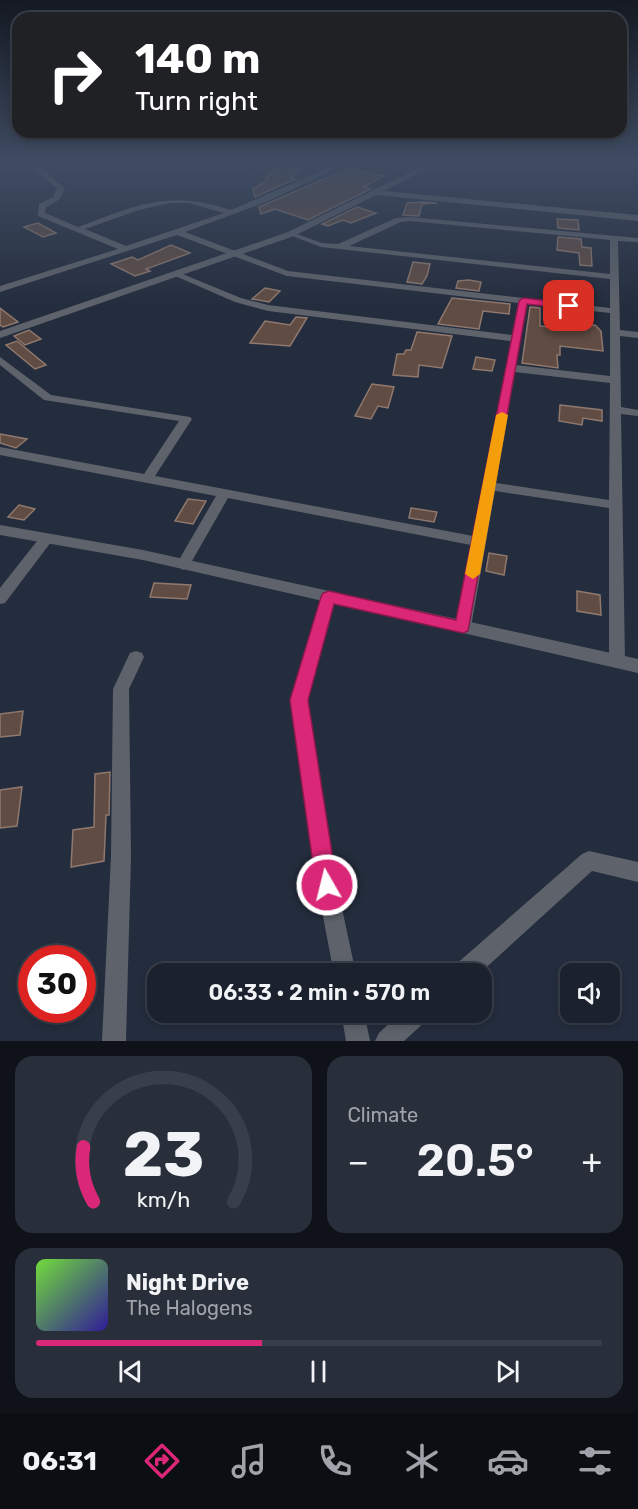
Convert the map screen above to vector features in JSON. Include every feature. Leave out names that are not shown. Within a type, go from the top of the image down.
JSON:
[{"type":"street","points":[[41,211],[41,214],[125,249]]},
{"type":"street","points":[[79,229],[135,211]]},
{"type":"street","points":[[226,211],[230,212]]},
{"type":"street","points":[[0,289],[177,232],[234,211]]},
{"type":"street","points":[[0,334],[237,255],[291,234],[340,211]]},
{"type":"street","points":[[561,211],[638,218]]},
{"type":"street","points":[[339,247],[399,220],[410,219],[638,240]]},
{"type":"street","points":[[177,232],[287,273],[312,278],[614,311]]},
{"type":"street","points":[[291,234],[321,245],[614,276]]},
{"type":"street","points":[[614,238],[617,662]]},
{"type":"street","points":[[177,275],[238,300],[268,308],[516,339]]},
{"type":"street","points":[[463,627],[523,301]]},
{"type":"street","points":[[614,332],[638,335]]},
{"type":"street","points":[[0,360],[48,398],[186,419],[147,479]]},
{"type":"street","points":[[511,368],[615,380]]},
{"type":"street","points":[[616,410],[638,414]]},
{"type":"street","points":[[0,451],[478,542]]},
{"type":"street","points":[[489,486],[616,505]]},
{"type":"street","points":[[183,564],[224,494]]},
{"type":"street","points":[[0,530],[183,564],[638,666]]},
{"type":"street","points":[[0,599],[46,539]]},
{"type":"street","points":[[329,597],[299,700],[327,885],[343,963]]},
{"type":"street","points":[[114,1041],[121,856],[121,689],[136,657]]},
{"type":"street","points":[[474,963],[589,861],[638,872]]},
{"type":"street","points":[[354,1023],[358,1041]]},
{"type":"street","points":[[387,1041],[406,1023]]},
{"type":"building","points":[[280,211],[327,211],[308,220]]},
{"type":"building","points":[[350,211],[376,213],[351,223],[343,220],[328,226],[322,224]]},
{"type":"building","points":[[404,211],[420,211],[419,216],[403,215]]},
{"type":"building","points":[[557,219],[578,220],[579,230],[558,228]]},
{"type":"building","points":[[38,223],[56,233],[43,237],[24,227]]},
{"type":"building","points":[[558,237],[581,239],[582,247],[591,248],[592,266],[580,265],[579,253],[557,250]]},
{"type":"building","points":[[171,245],[190,253],[146,269],[150,271],[135,276],[111,264],[132,257],[138,260]]},
{"type":"building","points":[[413,262],[430,264],[422,284],[407,282]]},
{"type":"building","points":[[458,281],[481,282],[479,291],[456,288]]},
{"type":"building","points":[[265,288],[280,291],[269,302],[252,299]]},
{"type":"building","points":[[452,298],[510,304],[509,314],[483,311],[479,329],[438,324]]},
{"type":"building","points":[[530,307],[540,308],[540,326],[563,328],[595,325],[601,331],[603,351],[560,346],[560,355],[557,355],[558,368],[522,363]]},
{"type":"building","points":[[0,308],[18,322],[3,327],[0,325]]},
{"type":"building","points":[[296,317],[307,318],[290,346],[250,343],[265,321],[290,325]]},
{"type":"building","points":[[29,330],[41,339],[25,345],[14,336]]},
{"type":"building","points":[[417,332],[452,336],[442,368],[419,365],[418,377],[393,375],[397,354],[404,354],[406,350],[411,350]]},
{"type":"building","points":[[17,341],[46,365],[35,369],[6,345]]},
{"type":"building","points":[[476,357],[495,360],[492,371],[473,369]]},
{"type":"building","points":[[372,384],[394,387],[388,408],[378,406],[371,419],[355,416]]},
{"type":"building","points":[[560,405],[602,410],[602,421],[583,418],[582,425],[559,421]]},
{"type":"building","points":[[0,434],[27,439],[16,448],[0,443]]},
{"type":"building","points":[[188,499],[206,501],[193,524],[175,521]]},
{"type":"building","points":[[19,505],[35,509],[24,520],[8,517]]},
{"type":"building","points":[[411,508],[437,512],[434,522],[409,518]]},
{"type":"building","points":[[489,553],[507,556],[504,575],[486,571]]},
{"type":"building","points":[[154,583],[191,585],[187,599],[150,597]]},
{"type":"building","points":[[577,591],[600,595],[601,615],[577,611]]},
{"type":"building","points":[[23,711],[20,735],[0,737],[0,714]]},
{"type":"building","points":[[110,772],[109,815],[106,815],[104,861],[71,867],[73,830],[94,827],[95,774]]},
{"type":"building","points":[[22,787],[17,826],[0,828],[0,790]]},
{"type":"slow traffic","points":[[473,574],[502,415]]},
{"type":"route","points":[[327,885],[299,700],[329,597],[463,627],[523,301],[569,306]]}]
